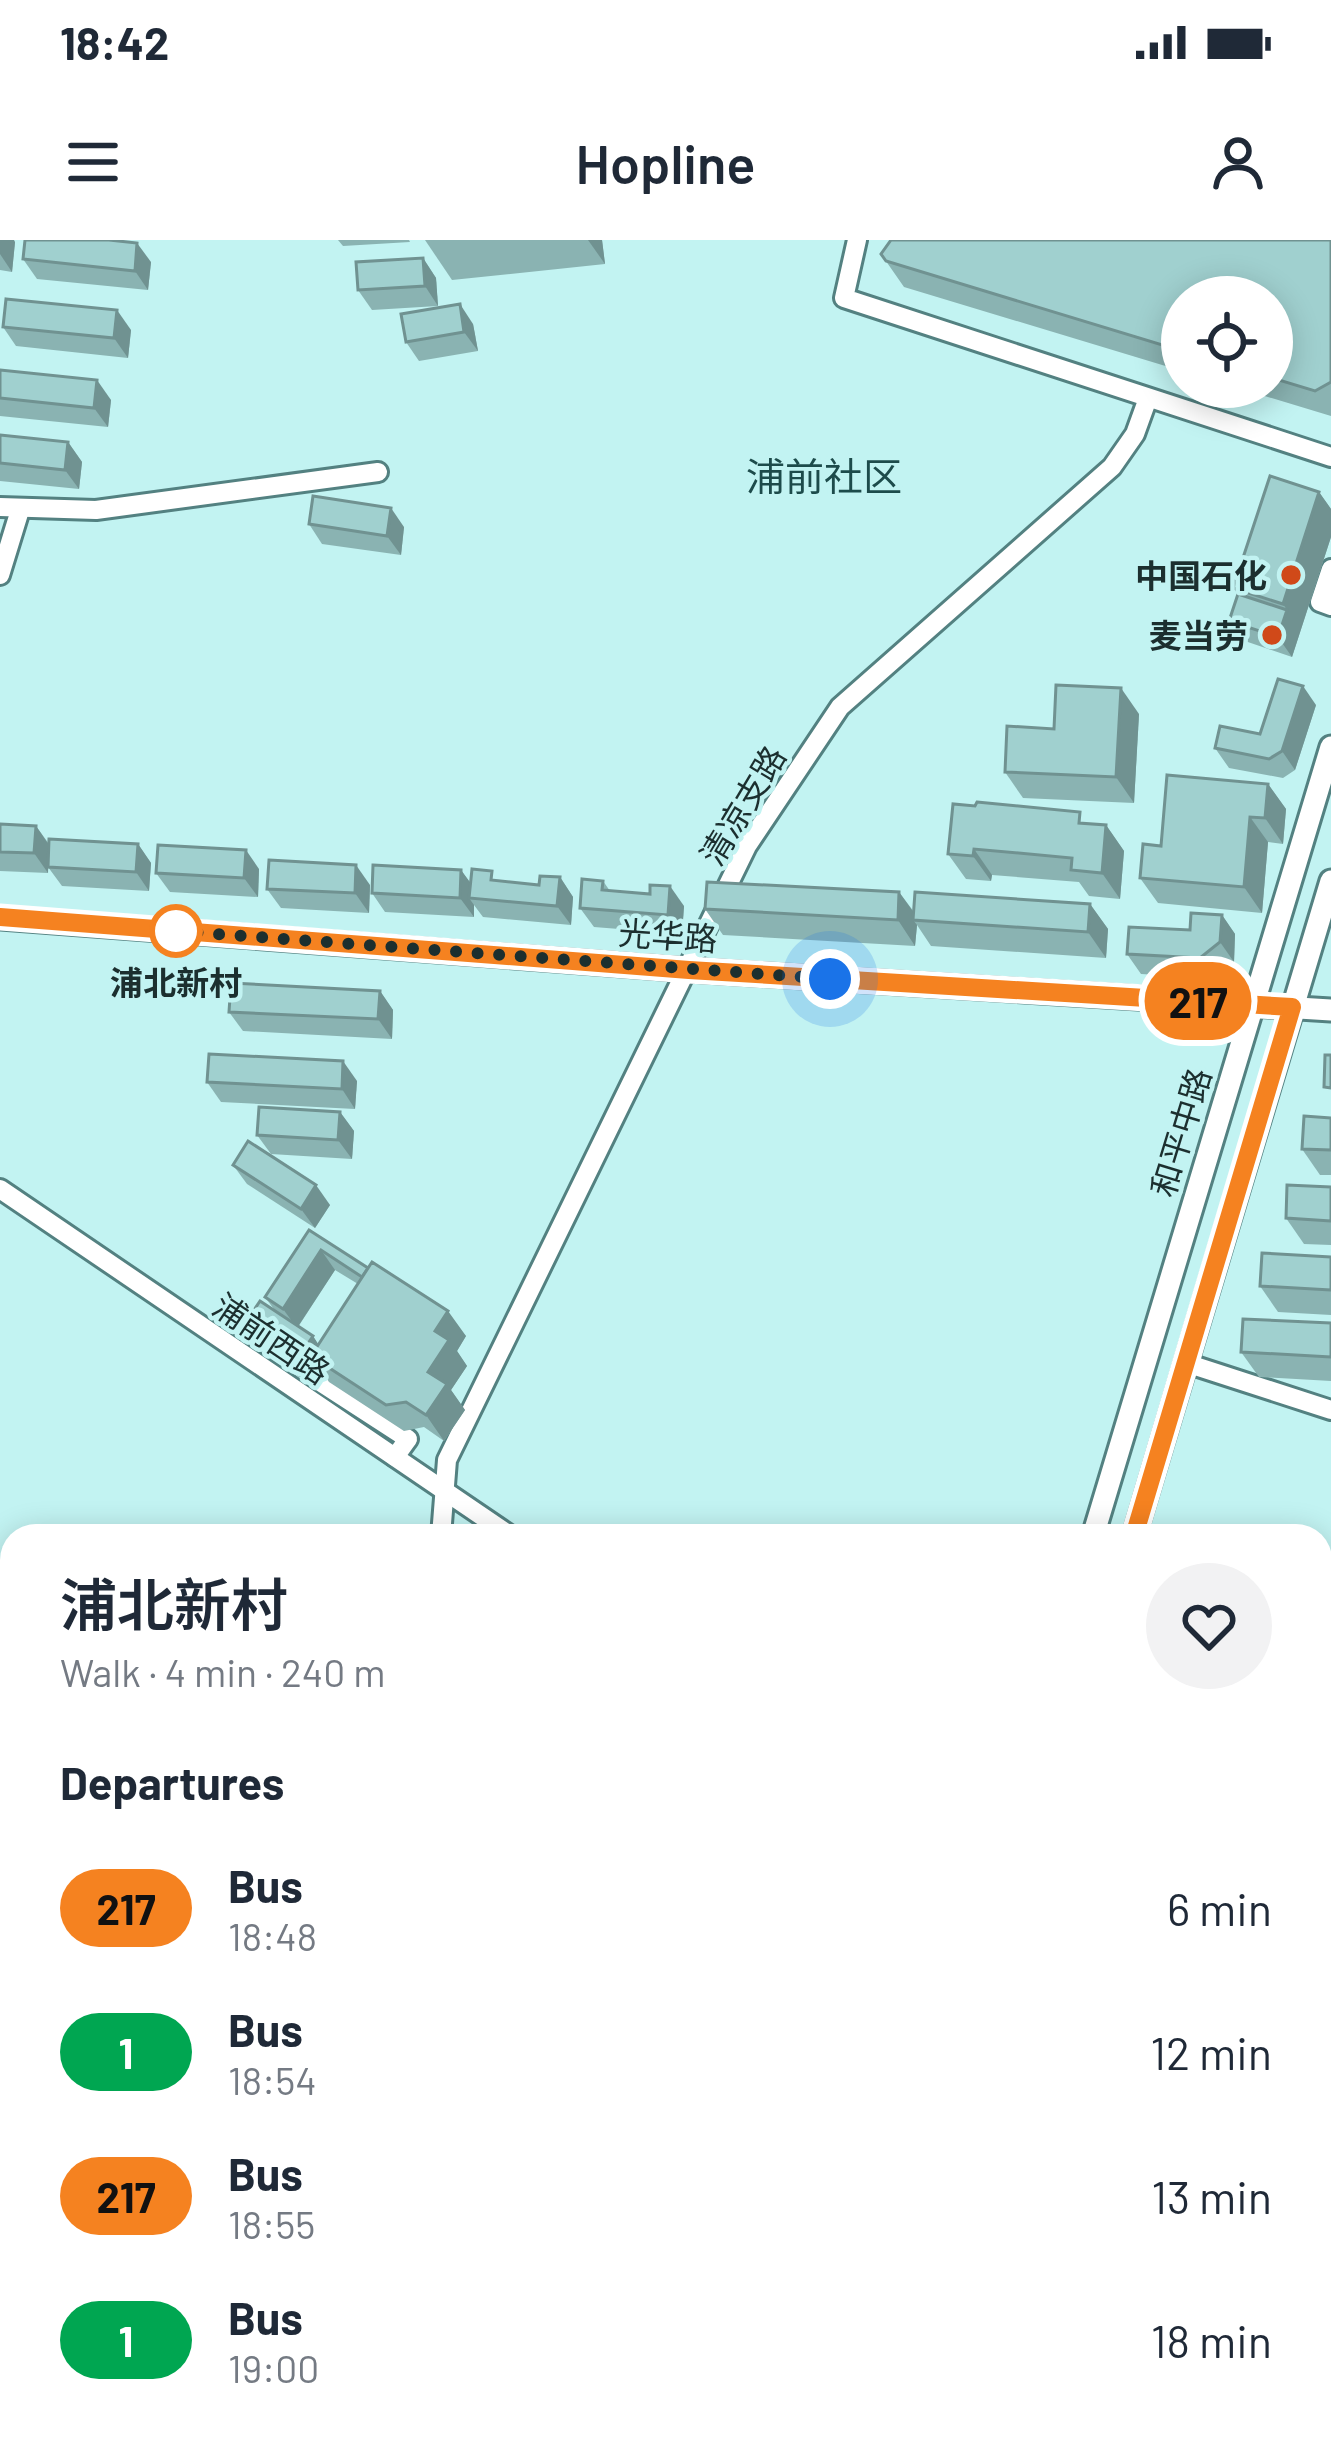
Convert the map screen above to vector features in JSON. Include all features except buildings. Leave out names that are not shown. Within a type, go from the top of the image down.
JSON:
[{"type":"main road","name":"和平中路","points":[[1097,1524],[1331,747]]},
{"type":"main road","points":[[1138,1524],[1331,880]]},
{"type":"main road","name":"光华路","points":[[0,918],[689,970],[1331,1010]]},
{"type":"street","points":[[857,240],[844,298],[1331,457]]},
{"type":"street","name":"清凉支路","points":[[441,1524],[447,1460],[747,846],[839,707],[1112,467],[1135,434],[1148,398]]},
{"type":"street","points":[[0,574],[10,508],[96,510],[378,472]]},
{"type":"street","points":[[1331,569],[1320,602],[1331,606]]},
{"type":"street","name":"浦前西路","points":[[0,1189],[493,1524]]},
{"type":"street","points":[[352,1333],[320,1382],[408,1439],[394,1457]]},
{"type":"street","points":[[1186,1363],[1331,1410]]},
{"type":"bus line","name":"217","points":[[0,917],[689,970],[1292,1007],[1138,1524]]},
{"type":"place","name":"中国石化","points":[[1291,575]]},
{"type":"place","name":"麦当劳","points":[[1272,635]]},
{"type":"place","name":"浦北新村","points":[[176,931]]},
{"type":"district","name":"浦前社区","points":[[824,475]]},
{"type":"route","points":[[176,931],[830,979]]}]
